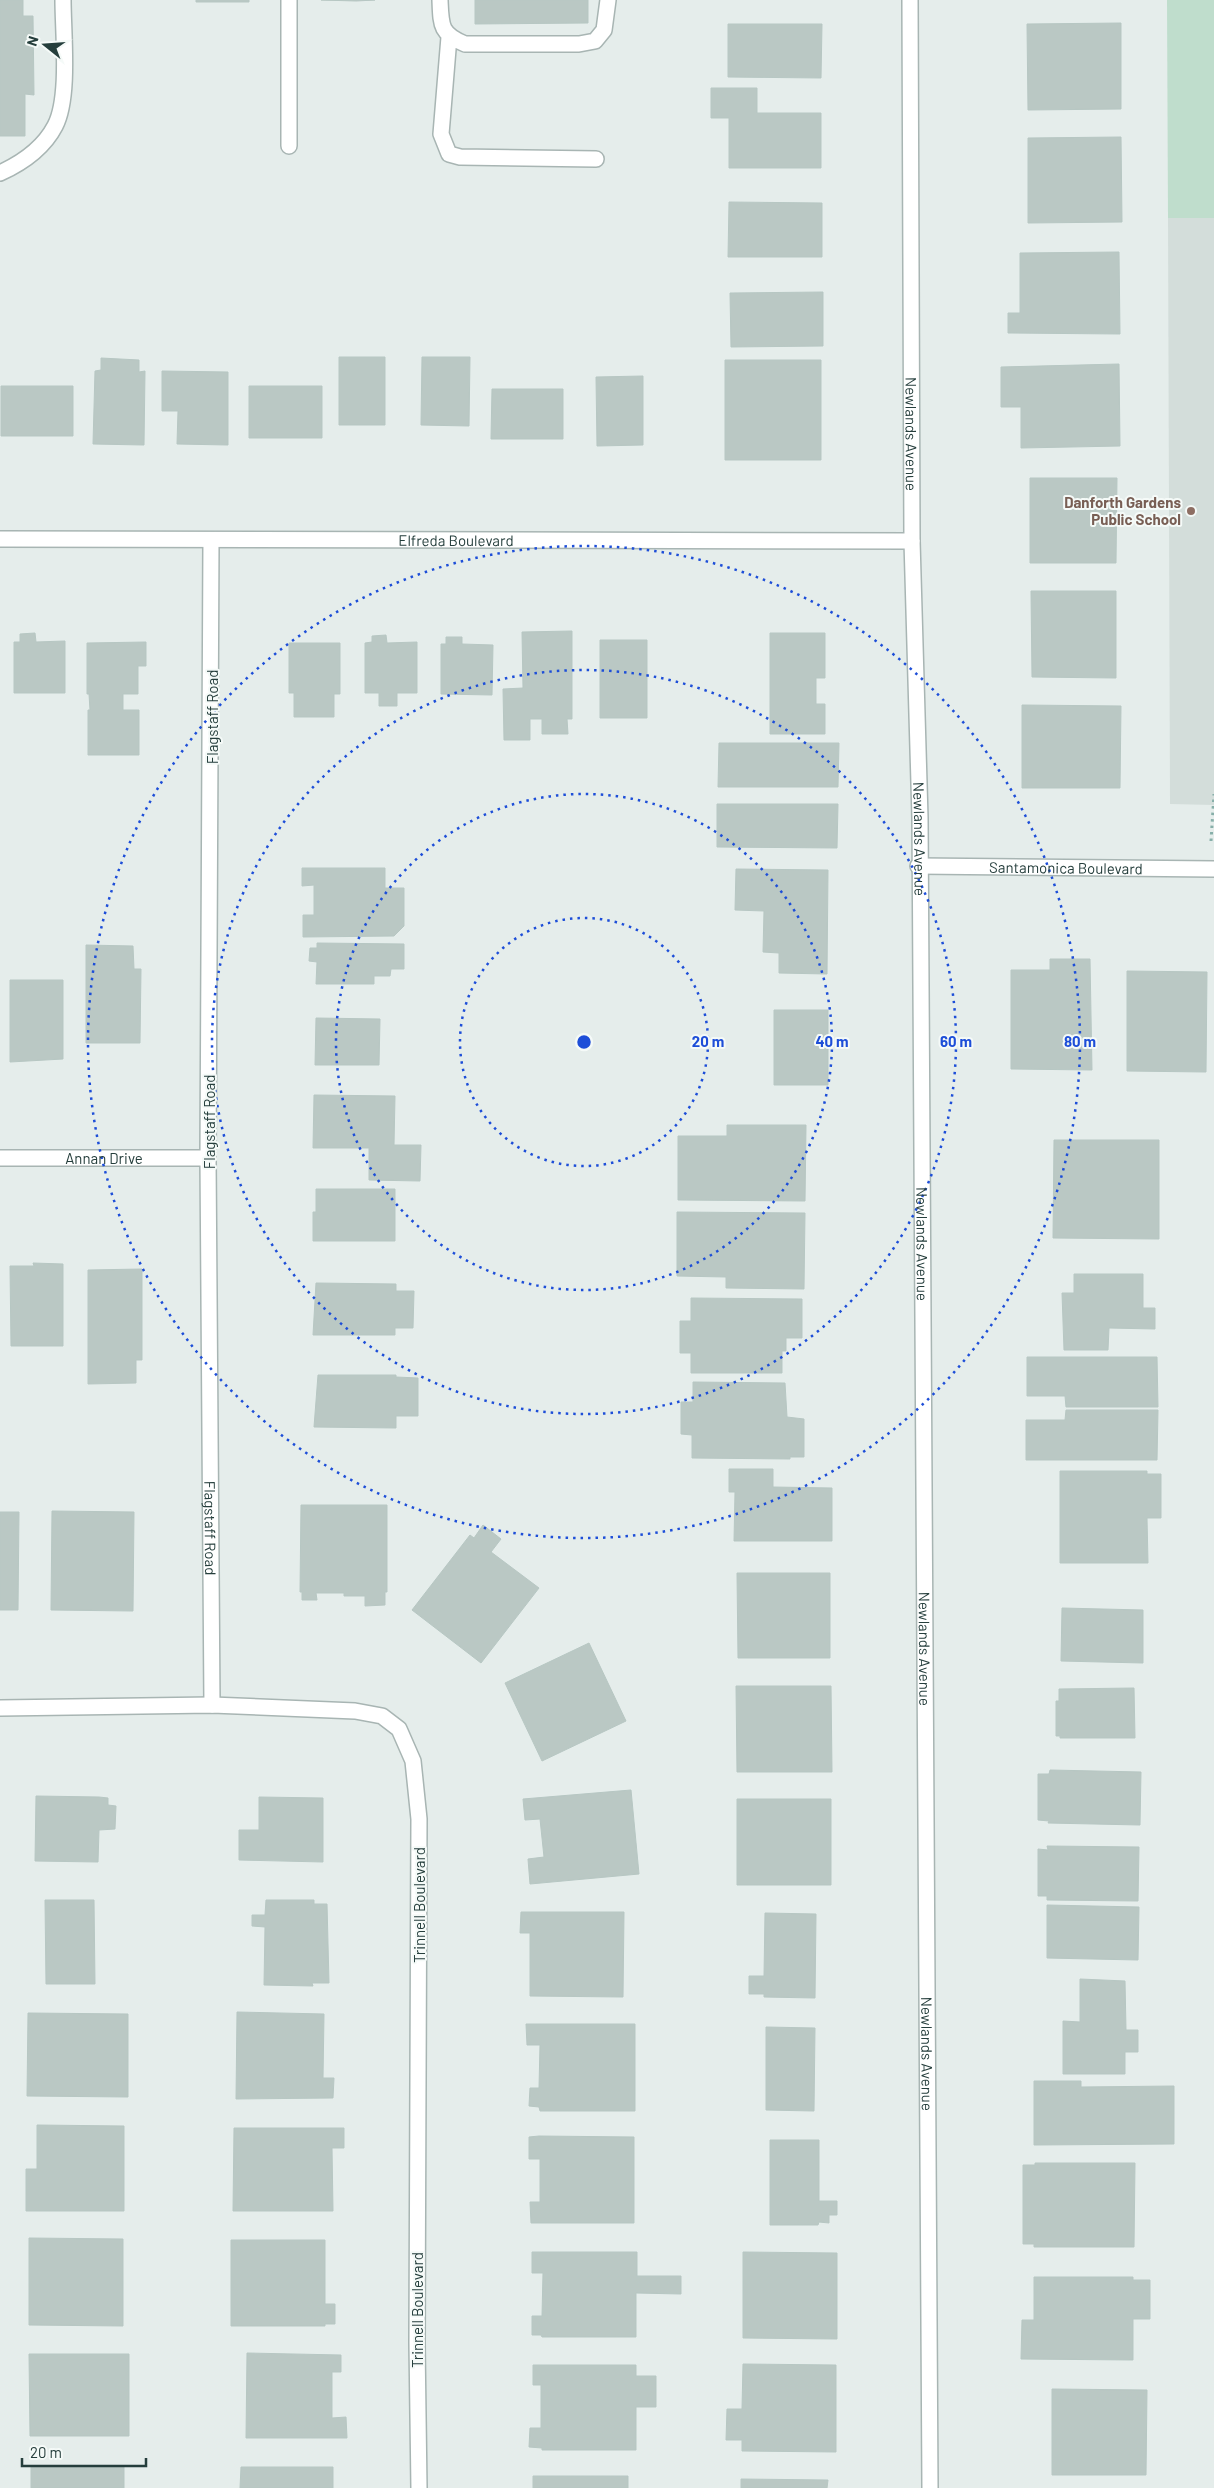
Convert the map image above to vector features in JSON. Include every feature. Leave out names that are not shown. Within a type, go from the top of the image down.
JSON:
[{"type":"street","points":[[0,173],[22,163],[41,145],[55,126],[64,87],[62,0]]},
{"type":"street","points":[[289,0],[290,146]]},
{"type":"street","points":[[440,0],[441,24],[449,37],[465,44],[579,44],[595,41],[604,30],[608,0]]},
{"type":"street","name":"Newlands Avenue","points":[[910,0],[912,541],[920,818],[918,866],[930,2488]]},
{"type":"street","points":[[449,37],[441,134],[449,154],[460,157],[596,159]]},
{"type":"street","name":"Elfreda Boulevard","points":[[0,539],[912,541]]},
{"type":"street","name":"Flagstaff Road","points":[[212,540],[208,1158],[212,1705]]},
{"type":"street","name":"Santamonica Boulevard","points":[[918,866],[1213,869]]},
{"type":"street","name":"Annan Drive","points":[[0,1158],[208,1158]]},
{"type":"street","name":"Trinnell Boulevard","points":[[0,1708],[212,1705],[355,1711],[382,1716],[399,1729],[413,1761],[419,1819],[417,2343],[420,2488]]},
{"type":"path","points":[[1213,869],[1211,821],[1214,794]]},
{"type":"shaded area","name":"Danforth Gardens Public School","points":[[1168,218],[1214,218],[1214,805],[1170,804]]},
{"type":"green space","points":[[1167,0],[1214,0],[1214,218],[1168,218]]},
{"type":"building","points":[[0,0],[23,0],[23,16],[33,16],[34,95],[25,94],[25,136],[0,136]]},
{"type":"building","points":[[196,0],[249,0],[249,2],[196,2]]},
{"type":"building","points":[[321,0],[375,0],[356,1]]},
{"type":"building","points":[[475,0],[588,0],[588,23],[475,24]]},
{"type":"building","points":[[1121,23],[1121,109],[1028,110],[1027,24]]},
{"type":"building","points":[[728,24],[822,24],[821,78],[728,77]]},
{"type":"building","points":[[711,88],[757,88],[757,113],[821,113],[821,168],[729,168],[729,118],[711,118]]},
{"type":"building","points":[[1121,137],[1122,222],[1028,223],[1028,138]]},
{"type":"building","points":[[729,202],[822,203],[822,257],[728,257]]},
{"type":"building","points":[[1119,252],[1120,334],[1008,333],[1008,313],[1020,313],[1020,253]]},
{"type":"building","points":[[823,292],[823,346],[731,347],[730,293]]},
{"type":"building","points":[[339,357],[385,357],[385,425],[339,425]]},
{"type":"building","points":[[422,357],[470,357],[469,426],[421,425]]},
{"type":"building","points":[[101,358],[139,360],[139,372],[145,371],[144,445],[93,444],[95,371],[101,370]]},
{"type":"building","points":[[725,360],[821,360],[821,460],[725,460]]},
{"type":"building","points":[[1119,364],[1120,446],[1021,448],[1021,407],[1001,407],[1001,367]]},
{"type":"building","points":[[162,371],[228,372],[228,445],[177,444],[178,411],[162,411]]},
{"type":"building","points":[[643,376],[643,445],[597,446],[596,377]]},
{"type":"building","points":[[1,386],[73,386],[73,436],[1,436]]},
{"type":"building","points":[[249,386],[322,386],[322,438],[249,438]]},
{"type":"building","points":[[492,389],[563,389],[563,439],[491,439]]},
{"type":"building","points":[[1030,478],[1117,478],[1116,563],[1030,563]]},
{"type":"building","points":[[1031,591],[1116,591],[1116,678],[1032,677]]},
{"type":"building","points":[[572,631],[572,719],[567,719],[568,734],[542,734],[542,719],[530,719],[530,740],[504,740],[503,689],[523,688],[522,632]]},
{"type":"building","points":[[35,633],[36,642],[65,641],[65,693],[14,693],[14,642],[20,642],[20,634]]},
{"type":"building","points":[[770,633],[825,633],[825,678],[816,678],[816,704],[825,704],[825,734],[770,734]]},
{"type":"building","points":[[386,635],[387,643],[417,642],[417,693],[397,693],[397,706],[379,706],[379,693],[365,693],[365,643],[372,642],[372,636]]},
{"type":"building","points":[[446,637],[462,637],[462,644],[493,645],[492,695],[441,694],[441,644],[446,644]]},
{"type":"building","points":[[600,640],[647,640],[647,718],[600,718]]},
{"type":"building","points":[[146,642],[146,666],[138,666],[138,694],[123,694],[123,710],[139,710],[139,755],[88,755],[88,710],[90,710],[89,694],[87,694],[87,643]]},
{"type":"building","points":[[289,643],[340,643],[340,694],[334,694],[334,717],[294,717],[294,693],[289,693]]},
{"type":"building","points":[[1022,705],[1121,706],[1120,788],[1022,788]]},
{"type":"building","points":[[719,743],[839,743],[838,787],[718,787]]},
{"type":"building","points":[[717,804],[838,804],[837,848],[717,847]]},
{"type":"building","points":[[302,868],[385,868],[385,888],[404,888],[404,926],[394,936],[303,937],[303,915],[314,915],[314,885],[302,886]]},
{"type":"building","points":[[736,869],[828,870],[827,974],[779,973],[779,953],[763,952],[764,911],[735,910]]},
{"type":"building","points":[[317,943],[404,944],[404,969],[391,969],[390,976],[374,976],[374,984],[316,984],[317,962],[309,961],[310,948],[317,948]]},
{"type":"building","points":[[86,945],[133,946],[134,969],[141,969],[140,1043],[86,1043]]},
{"type":"building","points":[[1050,959],[1090,959],[1092,1070],[1011,1069],[1011,970],[1050,970]]},
{"type":"building","points":[[1127,971],[1207,972],[1206,1072],[1127,1071]]},
{"type":"building","points":[[10,980],[63,980],[63,1059],[10,1062]]},
{"type":"building","points":[[774,1010],[828,1010],[828,1085],[774,1085]]},
{"type":"building","points":[[316,1018],[380,1019],[379,1065],[315,1065]]},
{"type":"building","points":[[314,1095],[395,1096],[394,1145],[421,1145],[420,1181],[369,1180],[369,1148],[313,1148]]},
{"type":"building","points":[[727,1125],[806,1125],[805,1201],[678,1200],[678,1136],[727,1136]]},
{"type":"building","points":[[1054,1140],[1159,1140],[1159,1239],[1053,1238]]},
{"type":"building","points":[[316,1189],[395,1189],[395,1241],[313,1241],[313,1212],[316,1212]]},
{"type":"building","points":[[677,1212],[805,1213],[804,1289],[726,1288],[726,1277],[677,1276]]},
{"type":"building","points":[[33,1263],[63,1264],[63,1346],[11,1346],[10,1266],[34,1266]]},
{"type":"building","points":[[142,1269],[142,1360],[136,1360],[136,1383],[88,1384],[88,1270]]},
{"type":"building","points":[[1074,1274],[1143,1274],[1143,1308],[1155,1308],[1155,1329],[1109,1328],[1108,1350],[1064,1350],[1062,1293],[1074,1293]]},
{"type":"building","points":[[316,1283],[396,1284],[396,1291],[414,1291],[413,1328],[395,1328],[395,1335],[313,1335]]},
{"type":"building","points":[[691,1298],[802,1299],[802,1338],[786,1338],[786,1351],[782,1351],[782,1373],[691,1373],[691,1353],[680,1353],[680,1321],[691,1321]]},
{"type":"building","points":[[1027,1357],[1157,1357],[1158,1407],[1066,1407],[1065,1396],[1027,1396]]},
{"type":"building","points":[[318,1375],[396,1375],[396,1377],[418,1378],[418,1416],[396,1416],[396,1428],[314,1427]]},
{"type":"building","points":[[693,1382],[785,1383],[787,1417],[804,1419],[804,1457],[790,1457],[790,1459],[692,1458],[692,1435],[681,1434],[681,1402],[693,1402]]},
{"type":"building","points":[[1066,1410],[1158,1410],[1157,1460],[1026,1460],[1026,1420],[1065,1420]]},
{"type":"building","points":[[729,1469],[773,1469],[773,1487],[832,1488],[832,1541],[734,1541],[735,1492],[729,1492]]},
{"type":"building","points":[[1060,1471],[1147,1471],[1147,1474],[1161,1474],[1161,1518],[1147,1518],[1148,1563],[1060,1563]]},
{"type":"building","points":[[301,1505],[387,1505],[387,1592],[385,1592],[385,1605],[365,1606],[365,1596],[344,1596],[344,1593],[316,1593],[317,1600],[302,1600],[302,1592],[300,1592]]},
{"type":"building","points":[[52,1511],[134,1512],[133,1611],[51,1610]]},
{"type":"building","points":[[0,1512],[19,1512],[18,1610],[0,1610]]},
{"type":"building","points":[[483,1525],[501,1539],[491,1552],[539,1588],[481,1663],[412,1610],[470,1535],[474,1538]]},
{"type":"building","points":[[737,1573],[830,1573],[830,1658],[738,1658]]},
{"type":"building","points":[[1062,1608],[1143,1610],[1143,1663],[1061,1661]]},
{"type":"building","points":[[589,1643],[626,1721],[542,1761],[505,1683]]},
{"type":"building","points":[[736,1686],[831,1686],[832,1772],[737,1772]]},
{"type":"building","points":[[1134,1688],[1135,1738],[1060,1738],[1060,1736],[1056,1736],[1056,1701],[1059,1701],[1059,1689]]},
{"type":"building","points":[[1050,1770],[1141,1772],[1140,1825],[1048,1823],[1049,1821],[1038,1820],[1038,1774],[1049,1774]]},
{"type":"building","points":[[631,1790],[639,1874],[530,1884],[528,1859],[544,1857],[540,1819],[525,1820],[523,1799]]},
{"type":"building","points":[[36,1796],[108,1798],[108,1805],[116,1806],[115,1829],[99,1830],[98,1862],[35,1861]]},
{"type":"building","points":[[259,1797],[323,1798],[323,1862],[239,1860],[239,1830],[259,1830]]},
{"type":"building","points":[[737,1799],[831,1799],[831,1885],[737,1885]]},
{"type":"building","points":[[1047,1846],[1139,1847],[1138,1901],[1047,1900],[1047,1896],[1038,1896],[1038,1849],[1048,1850]]},
{"type":"building","points":[[45,1900],[94,1900],[95,1984],[46,1984]]},
{"type":"building","points":[[266,1900],[314,1900],[314,1904],[327,1904],[329,1983],[312,1983],[313,1986],[264,1985],[265,1927],[252,1926],[252,1915],[265,1915]]},
{"type":"building","points":[[1047,1905],[1139,1907],[1138,1960],[1047,1958]]},
{"type":"building","points":[[521,1912],[624,1912],[623,1997],[530,1996],[530,1933],[520,1933]]},
{"type":"building","points":[[765,1913],[816,1914],[815,1998],[764,1997],[764,1994],[749,1994],[749,1976],[764,1976]]},
{"type":"building","points":[[1080,1979],[1125,1981],[1126,2030],[1138,2030],[1138,2052],[1125,2052],[1125,2074],[1063,2074],[1063,2021],[1080,2022]]},
{"type":"building","points":[[237,2012],[324,2014],[323,2078],[334,2078],[333,2098],[236,2099]]},
{"type":"building","points":[[28,2013],[128,2014],[128,2097],[27,2096]]},
{"type":"building","points":[[526,2024],[635,2024],[635,2111],[540,2111],[539,2107],[529,2106],[530,2088],[539,2088],[540,2045],[527,2045]]},
{"type":"building","points":[[766,2027],[815,2028],[814,2111],[766,2110]]},
{"type":"building","points":[[1034,2081],[1081,2081],[1081,2087],[1174,2086],[1174,2144],[1034,2145]]},
{"type":"building","points":[[37,2125],[124,2126],[124,2211],[26,2211],[26,2169],[37,2169]]},
{"type":"building","points":[[234,2128],[344,2128],[344,2148],[332,2148],[333,2211],[233,2211]]},
{"type":"building","points":[[529,2137],[634,2137],[634,2223],[531,2223],[530,2202],[540,2202],[540,2159],[529,2159]]},
{"type":"building","points":[[770,2140],[819,2140],[819,2201],[837,2201],[837,2215],[829,2215],[829,2223],[819,2222],[818,2225],[770,2225]]},
{"type":"building","points":[[1035,2163],[1135,2163],[1134,2247],[1034,2247],[1034,2244],[1023,2244],[1023,2165],[1035,2165]]},
{"type":"building","points":[[29,2238],[123,2239],[123,2326],[29,2325]]},
{"type":"building","points":[[231,2240],[325,2240],[325,2304],[335,2304],[335,2324],[325,2324],[325,2326],[231,2326]]},
{"type":"building","points":[[532,2252],[637,2252],[637,2276],[681,2276],[681,2294],[636,2293],[636,2337],[542,2337],[541,2335],[532,2335],[532,2316],[542,2316],[543,2273],[532,2273]]},
{"type":"building","points":[[743,2252],[837,2253],[837,2339],[743,2338]]},
{"type":"building","points":[[1034,2277],[1133,2277],[1133,2280],[1150,2280],[1150,2319],[1133,2319],[1133,2360],[1021,2359],[1022,2320],[1034,2320]]},
{"type":"building","points":[[247,2353],[341,2355],[341,2372],[332,2372],[332,2418],[346,2417],[347,2438],[246,2438]]},
{"type":"building","points":[[29,2354],[129,2354],[129,2436],[30,2436]]},
{"type":"building","points":[[743,2364],[836,2365],[836,2452],[742,2451],[742,2440],[726,2440],[727,2409],[742,2409]]},
{"type":"building","points":[[533,2365],[636,2365],[636,2376],[656,2376],[656,2407],[636,2407],[636,2450],[542,2450],[542,2448],[529,2447],[530,2428],[541,2428],[541,2385],[533,2385]]},
{"type":"building","points":[[1052,2389],[1147,2390],[1146,2475],[1052,2475]]},
{"type":"building","points":[[124,2466],[124,2488],[31,2488],[31,2467]]},
{"type":"building","points":[[241,2467],[333,2467],[333,2488],[240,2488]]},
{"type":"building","points":[[533,2476],[628,2476],[628,2488],[533,2488]]},
{"type":"building","points":[[741,2479],[828,2480],[827,2488],[741,2488]]},
{"type":"place","name":"Danforth Gardens Public School","points":[[1191,511]]}]
